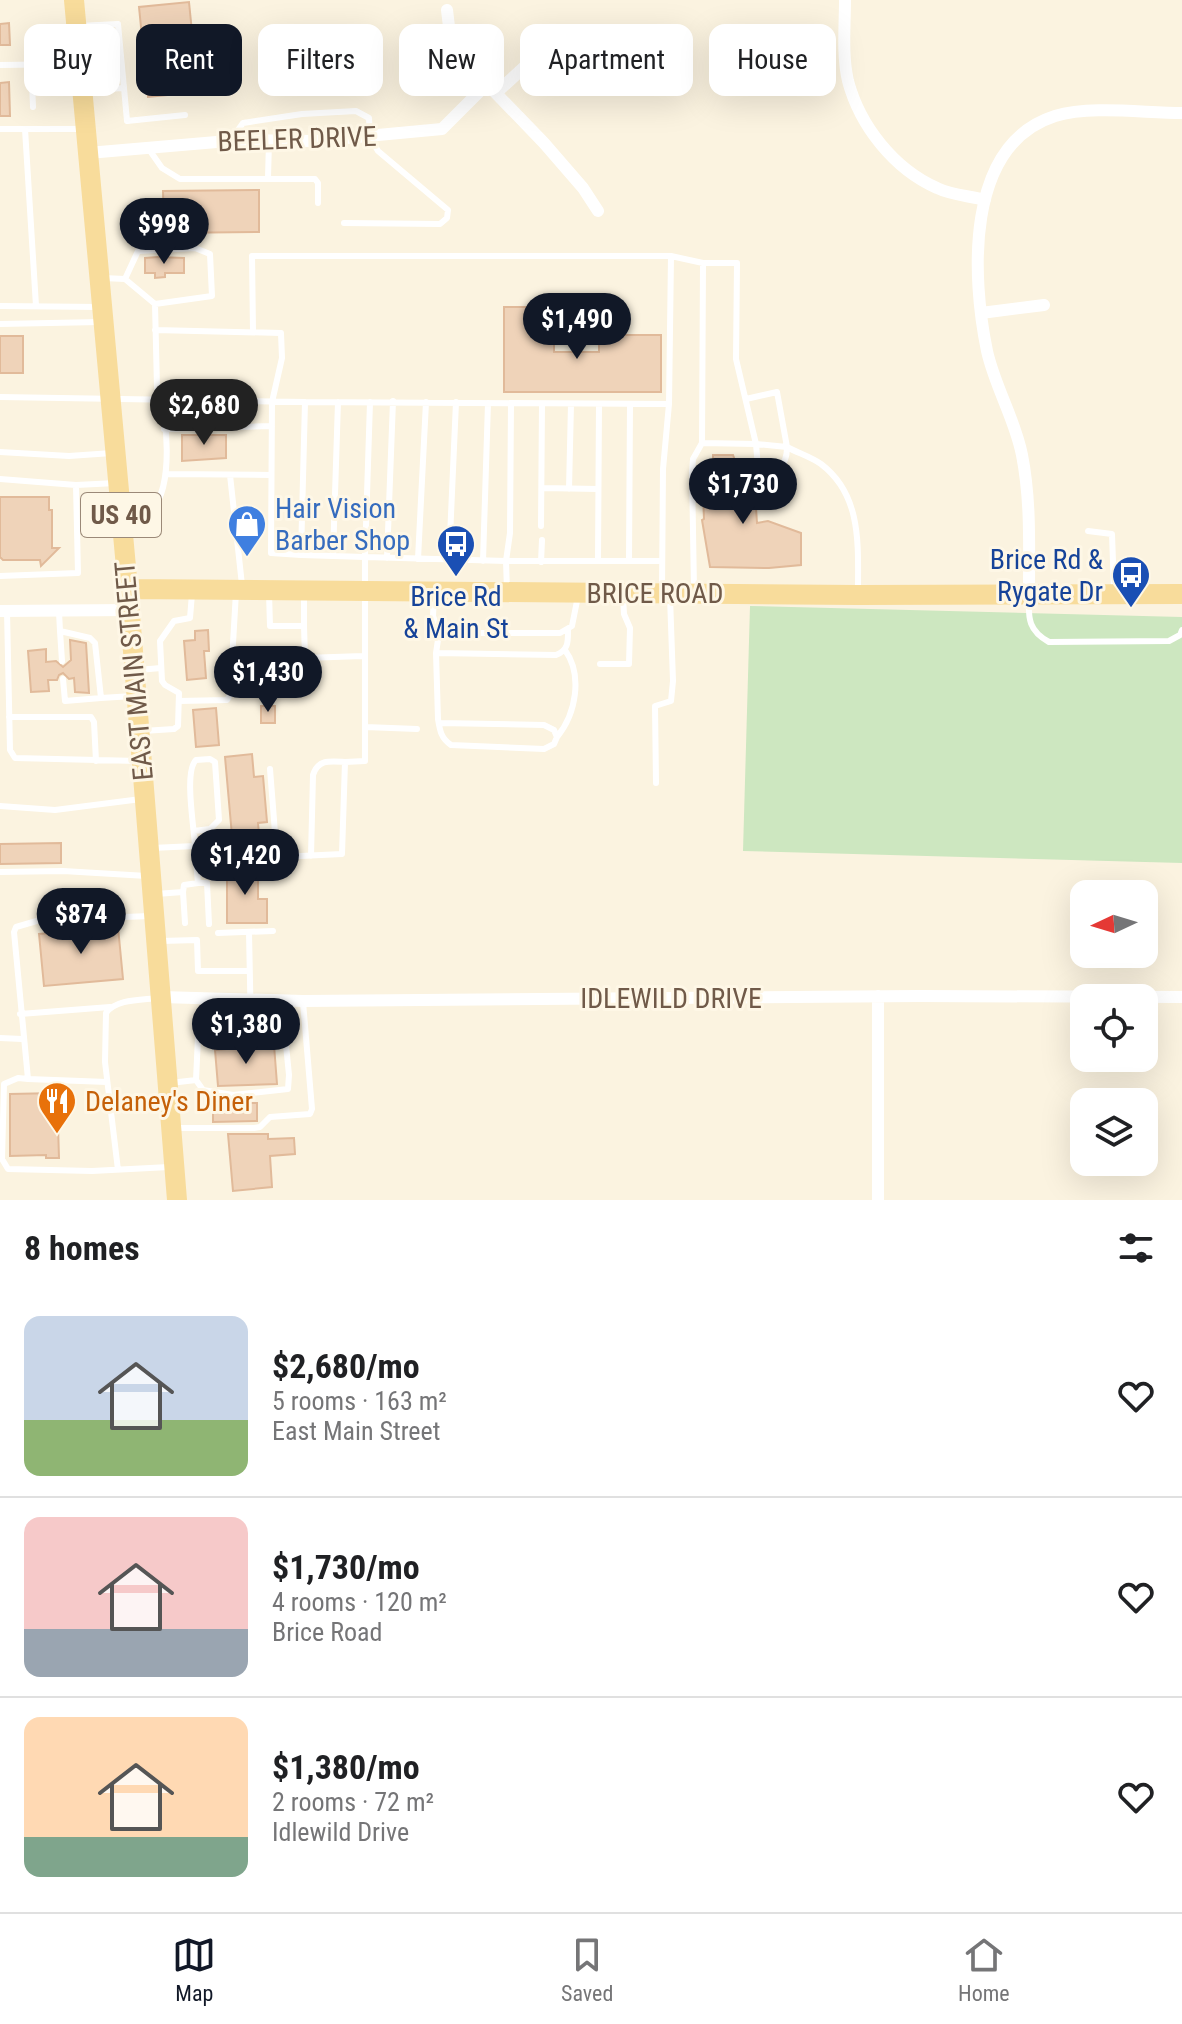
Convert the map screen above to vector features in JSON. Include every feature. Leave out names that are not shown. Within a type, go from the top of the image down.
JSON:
[{"type":"main road","name":"EAST MAIN STREET","points":[[74,0],[76,24]]},
{"type":"main road","name":"EAST MAIN STREET","points":[[83,96],[130,610],[177,1200]]},
{"type":"main road","name":"BRICE ROAD","points":[[128,589],[858,595],[1182,594]]},
{"type":"street","points":[[845,0],[847,79],[855,102],[872,133],[908,171],[938,189],[985,200]]},
{"type":"street","points":[[447,10],[449,24]]},
{"type":"street","name":"BEELER DRIVE","points":[[88,153],[240,140],[314,141],[442,129],[482,96]]},
{"type":"street","points":[[499,96],[565,167],[598,211]]},
{"type":"street","points":[[1029,594],[1029,513],[1021,452],[988,353],[977,283],[977,250],[985,200],[999,164],[1023,133],[1055,116],[1071,113],[1182,113]]},
{"type":"street","points":[[981,313],[1044,305]]},
{"type":"street","points":[[3,611],[130,610]]},
{"type":"street","points":[[878,996],[878,1200]]},
{"type":"street","name":"IDLEWILD DRIVE","points":[[161,997],[303,1001],[1182,997]]},
{"type":"lane","points":[[120,45],[127,121],[185,115]]},
{"type":"lane","points":[[0,65],[24,65]]},
{"type":"lane","points":[[120,88],[124,88]]},
{"type":"lane","points":[[33,96],[33,107]]},
{"type":"lane","points":[[240,140],[238,130],[243,123],[302,114],[356,111],[369,118],[370,137],[378,151],[448,210],[447,218],[440,224],[344,223]]},
{"type":"lane","points":[[0,129],[86,129]]},
{"type":"lane","points":[[25,129],[36,306]]},
{"type":"lane","points":[[268,178],[269,141]]},
{"type":"lane","points":[[148,148],[162,168],[180,179],[315,179],[318,183],[318,203]]},
{"type":"lane","points":[[99,278],[125,279],[155,304],[212,296],[210,254],[195,248],[138,251],[125,279]]},
{"type":"lane","points":[[253,332],[252,256],[671,256],[703,263],[737,263],[736,359],[756,444],[758,467],[775,471],[787,459],[777,392],[746,399]]},
{"type":"lane","points":[[656,783],[655,706],[671,701],[673,681],[662,561],[671,256]]},
{"type":"lane","points":[[694,594],[692,472],[693,459],[702,443],[703,263]]},
{"type":"lane","points":[[121,515],[150,510],[167,474],[163,400],[157,388],[155,304]]},
{"type":"lane","points":[[0,306],[36,306],[103,314]]},
{"type":"lane","points":[[0,324],[103,314]]},
{"type":"lane","points":[[155,330],[281,333],[282,358],[272,402],[271,553],[483,561],[662,561]]},
{"type":"lane","points":[[0,397],[669,404]]},
{"type":"lane","points":[[387,558],[393,401]]},
{"type":"lane","points":[[301,555],[305,402]]},
{"type":"lane","points":[[333,556],[338,402]]},
{"type":"lane","points":[[311,856],[315,768],[323,761],[365,761],[363,656],[370,402]]},
{"type":"lane","points":[[418,559],[426,402]]},
{"type":"lane","points":[[449,560],[456,402]]},
{"type":"lane","points":[[483,561],[488,403]]},
{"type":"lane","points":[[507,592],[511,403]]},
{"type":"lane","points":[[541,526],[542,404]]},
{"type":"lane","points":[[569,489],[571,404]]},
{"type":"lane","points":[[598,561],[599,404]]},
{"type":"lane","points":[[629,561],[630,404]]},
{"type":"lane","points":[[164,429],[272,426]]},
{"type":"lane","points":[[702,443],[787,447],[820,463],[840,482],[851,502],[856,522],[858,595]]},
{"type":"lane","points":[[0,452],[69,456],[115,453]]},
{"type":"lane","points":[[167,474],[271,475]]},
{"type":"lane","points":[[179,701],[227,700],[230,695],[240,554],[230,475]]},
{"type":"lane","points":[[0,479],[76,485],[118,483]]},
{"type":"lane","points":[[0,576],[78,573],[76,485]]},
{"type":"lane","points":[[542,488],[598,489]]},
{"type":"lane","points":[[1088,531],[1112,534],[1114,594]]},
{"type":"lane","points":[[541,562],[542,540]]},
{"type":"lane","points":[[140,732],[178,726],[179,693],[162,681],[160,641],[174,621],[190,618],[193,588]]},
{"type":"lane","points":[[269,589],[270,626],[304,626]]},
{"type":"lane","points":[[304,590],[305,658],[363,656]]},
{"type":"lane","points":[[434,592],[433,616],[439,633],[436,653],[439,723],[444,740],[451,745],[544,749],[554,744],[574,710],[574,661],[565,650],[568,629]]},
{"type":"lane","points":[[439,633],[560,633],[572,626],[579,593]]},
{"type":"lane","points":[[600,664],[629,664],[630,628],[624,614],[623,593]]},
{"type":"lane","points":[[1029,594],[1030,625],[1038,636],[1049,642],[1169,641],[1180,635],[1182,630]]},
{"type":"lane","points":[[3,611],[10,750],[15,758],[142,761]]},
{"type":"lane","points":[[58,611],[62,661]]},
{"type":"lane","points":[[60,631],[90,638],[95,643],[101,698]]},
{"type":"lane","points":[[86,651],[96,650]]},
{"type":"lane","points":[[436,653],[556,655],[565,650]]},
{"type":"lane","points":[[61,652],[71,652]]},
{"type":"lane","points":[[88,668],[98,667]]},
{"type":"lane","points":[[134,670],[161,668]]},
{"type":"lane","points":[[74,685],[63,683],[65,701],[137,695]]},
{"type":"lane","points":[[88,684],[100,683]]},
{"type":"lane","points":[[9,717],[91,717],[94,722],[96,761]]},
{"type":"lane","points":[[439,723],[544,725],[554,730],[557,737]]},
{"type":"lane","points":[[365,727],[417,729]]},
{"type":"lane","points":[[194,831],[210,829],[219,820],[215,762],[210,759],[196,760],[190,771],[194,831],[196,861],[198,883]]},
{"type":"lane","points":[[196,861],[342,854],[345,762]]},
{"type":"lane","points":[[270,769],[277,858]]},
{"type":"lane","points":[[0,806],[55,810],[145,799]]},
{"type":"lane","points":[[149,849],[195,846]]},
{"type":"lane","points":[[0,872],[63,871],[183,892]]},
{"type":"lane","points":[[185,923],[184,885],[207,883],[209,924]]},
{"type":"lane","points":[[28,1079],[20,1014],[16,927],[40,920],[154,916]]},
{"type":"lane","points":[[218,933],[273,931]]},
{"type":"lane","points":[[249,932],[251,1031]]},
{"type":"lane","points":[[156,941],[197,940],[198,971],[249,971]]},
{"type":"lane","points":[[20,1014],[110,1007],[161,997]]},
{"type":"lane","points":[[171,1128],[260,1127],[270,1117],[310,1114],[303,1001]]},
{"type":"lane","points":[[110,1007],[106,1013],[107,1082],[118,1170]]},
{"type":"lane","points":[[251,1031],[261,1035],[285,1035],[288,1089],[233,1095],[203,1090],[196,1080],[198,1037],[251,1031]]},
{"type":"lane","points":[[0,1038],[22,1039]]},
{"type":"lane","points":[[107,1082],[18,1078],[4,1084],[3,1164],[8,1169],[118,1170],[174,1166]]},
{"type":"lane","points":[[168,1083],[196,1080]]},
{"type":"green space","points":[[750,606],[1182,617],[1182,863],[743,851]]},
{"type":"building","points":[[189,2],[191,24],[141,24],[139,7]]},
{"type":"building","points":[[9,23],[10,45],[0,45],[0,24]]},
{"type":"building","points":[[9,82],[10,116],[0,116],[0,83]]},
{"type":"building","points":[[259,190],[259,232],[164,233],[163,191]]},
{"type":"building","points":[[145,258],[184,258],[184,273],[165,273],[165,277],[155,278],[155,273],[145,273]]},
{"type":"building","points":[[504,307],[531,307],[531,333],[554,333],[554,352],[599,352],[599,335],[661,335],[661,392],[504,392]]},
{"type":"building","points":[[0,336],[23,336],[23,373],[0,373]]},
{"type":"building","points":[[182,435],[226,435],[226,458],[182,461]]},
{"type":"building","points":[[713,455],[733,455],[746,491],[755,492],[757,523],[768,521],[801,533],[801,565],[710,567],[702,520],[703,494],[713,495]]},
{"type":"building","points":[[0,497],[49,497],[52,548],[59,548],[41,566],[40,560],[3,560],[0,557]]},
{"type":"building","points":[[208,630],[209,651],[204,651],[206,678],[187,680],[184,641],[195,640],[195,631]]},
{"type":"building","points":[[70,640],[86,643],[89,693],[75,692],[74,678],[69,679],[63,673],[57,680],[48,680],[49,691],[31,692],[28,651],[46,649],[46,662],[56,661],[63,667],[71,660]]},
{"type":"building","points":[[261,706],[275,706],[275,723],[261,723]]},
{"type":"building","points":[[216,708],[219,745],[196,747],[193,710]]},
{"type":"building","points":[[252,754],[254,777],[263,776],[267,822],[258,823],[260,845],[233,847],[225,757]]},
{"type":"building","points":[[61,843],[61,863],[0,864],[0,844]]},
{"type":"building","points":[[227,867],[258,867],[258,899],[267,899],[267,923],[227,923]]},
{"type":"building","points":[[118,927],[123,979],[44,986],[39,934]]},
{"type":"building","points":[[274,1045],[277,1084],[218,1086],[215,1050]]},
{"type":"building","points":[[57,1093],[59,1158],[46,1158],[46,1155],[10,1156],[10,1094]]},
{"type":"building","points":[[213,1103],[257,1103],[257,1121],[213,1122]]},
{"type":"building","points":[[228,1134],[268,1134],[268,1139],[294,1138],[295,1154],[270,1156],[272,1187],[233,1191]]},
{"type":"place","name":"Hair Vision Barber Shop","points":[[247,558]]},
{"type":"place","name":"Brice Rd & Main St","points":[[456,578]]},
{"type":"place","name":"Brice Rd & Rygate Dr","points":[[1131,609]]},
{"type":"place","name":"Delaney's Diner","points":[[57,1135]]}]
